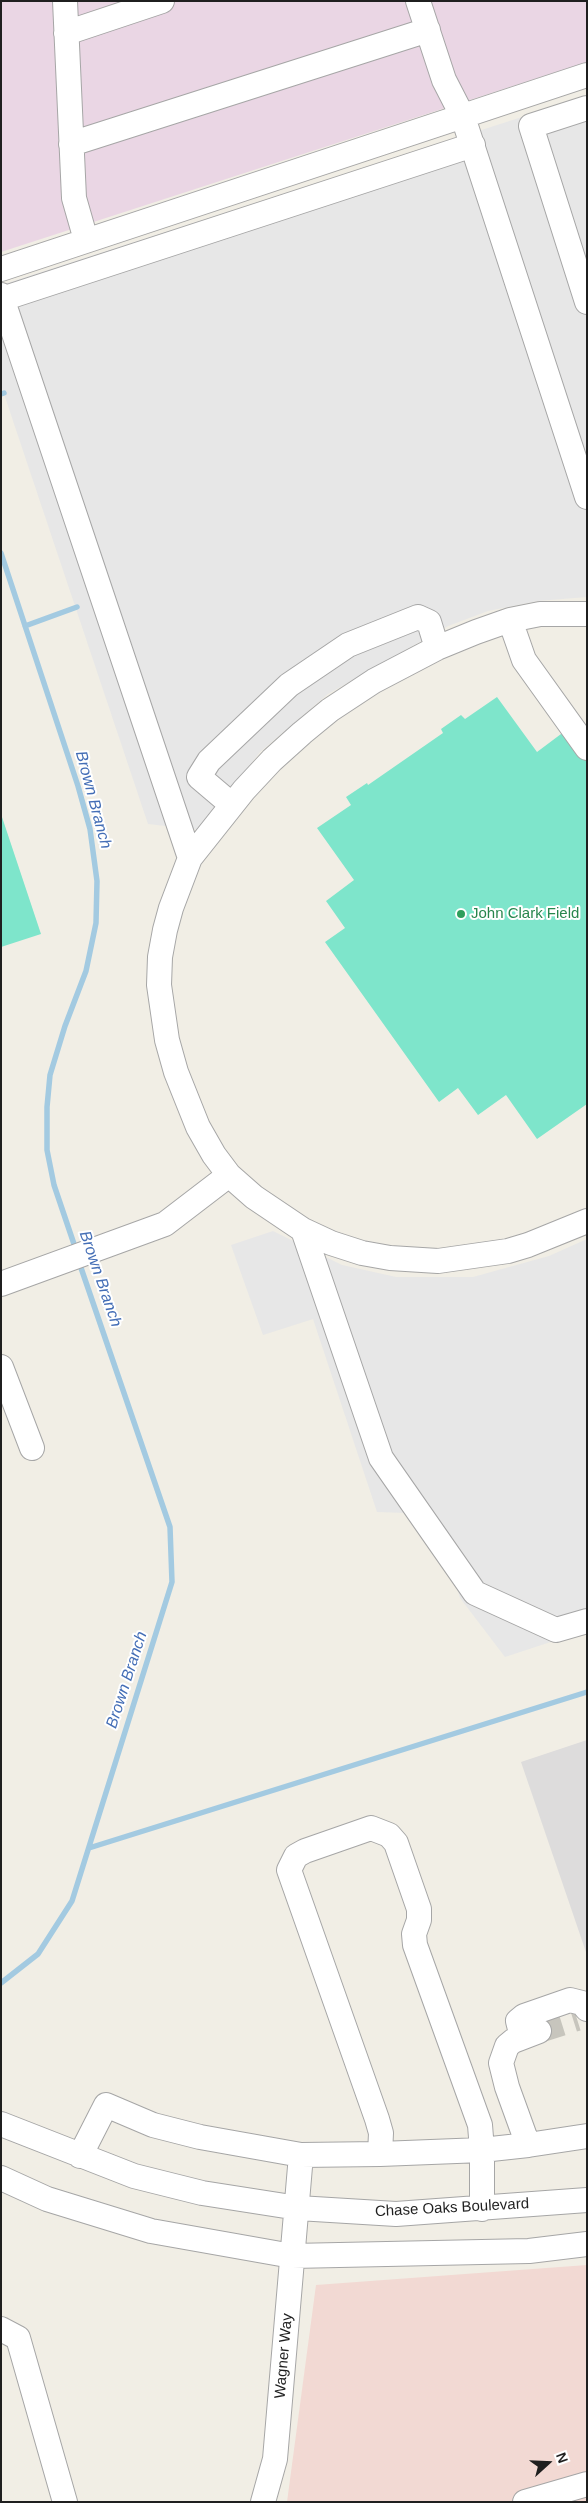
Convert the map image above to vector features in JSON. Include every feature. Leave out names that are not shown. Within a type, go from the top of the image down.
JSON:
[{"type":"street","points":[[65,1],[74,198],[86,240]]},
{"type":"street","points":[[66,33],[162,1]]},
{"type":"street","points":[[418,1],[444,80],[463,117],[580,452],[587,497]]},
{"type":"street","points":[[71,144],[428,30]]},
{"type":"street","points":[[1,269],[587,76]]},
{"type":"street","points":[[587,108],[531,126],[587,302]]},
{"type":"street","points":[[190,858],[2,297],[473,145]]},
{"type":"street","points":[[587,614],[540,614],[510,620],[438,648],[374,681],[330,710],[272,760],[232,805],[190,858],[170,908],[160,957],[162,1012],[176,1072],[186,1100],[214,1155],[229,1174],[254,1197],[303,1230],[331,1243],[362,1253],[390,1258],[438,1260],[508,1251],[587,1221]]},
{"type":"street","points":[[168,796],[184,791],[199,778],[209,761],[289,685],[348,645],[418,617],[429,622],[438,648]]},
{"type":"street","points":[[510,620],[524,660],[587,748]]},
{"type":"street","points":[[199,778],[232,805]]},
{"type":"street","points":[[1,1284],[165,1224],[229,1174]]},
{"type":"street","points":[[303,1230],[381,1458],[475,1594],[556,1630],[587,1620]]},
{"type":"street","points":[[1,1367],[32,1448]]},
{"type":"street","points":[[380,2154],[381,2133],[377,2119],[288,1870],[296,1856],[304,1851],[371,1828],[389,1835],[396,1843],[416,1901],[419,1920],[414,1934],[415,1945],[480,2125],[482,2209]]},
{"type":"street","points":[[528,2145],[501,2063],[507,2046],[531,2034],[518,2025],[518,2021],[524,2016],[570,2000],[582,2003],[584,2017]]},
{"type":"street","points":[[80,2156],[106,2105],[153,2125],[200,2136],[301,2154],[380,2154],[482,2150],[587,2136]]},
{"type":"street","name":"Chase Oaks Boulevard","points":[[1,2124],[134,2176],[176,2187],[298,2208],[396,2214],[587,2200]]},
{"type":"street","name":"Wagner Way","points":[[263,2502],[275,2459],[292,2256],[298,2208],[301,2154]]},
{"type":"street","points":[[1,2178],[47,2199],[151,2231],[292,2256],[529,2251],[587,2244]]},
{"type":"street","points":[[1,2329],[18,2338],[65,2502]]},
{"type":"street","points":[[525,2502],[587,2484]]},
{"type":"shaded area","points":[[1,1],[587,1],[587,62],[1,252]]},
{"type":"shaded area","points":[[587,96],[587,597],[538,601],[488,611],[448,626],[328,694],[260,752],[200,830],[148,824],[1,385],[1,285]]},
{"type":"shaded area","points":[[273,1231],[342,1265],[396,1277],[473,1277],[549,1256],[587,1239],[587,1630],[505,1657],[460,1598],[435,1514],[377,1512],[313,1319],[263,1335],[231,1245]]},
{"type":"shaded area","points":[[587,1740],[587,1955],[521,1762]]},
{"type":"shaded area","points":[[587,2265],[587,2502],[287,2502],[316,2285]]},
{"type":"green space","name":"John Clark Field","points":[[497,697],[537,752],[565,731],[587,761],[587,1104],[537,1139],[506,1095],[478,1115],[458,1088],[439,1102],[325,942],[345,928],[326,901],[354,880],[317,828],[351,805],[346,797],[367,783],[368,785],[443,733],[441,729],[461,715],[465,719]]},
{"type":"green space","points":[[1,814],[41,934],[1,947]]},
{"type":"waterway","name":"Brown Branch","points":[[1,553],[78,786],[90,829],[97,881],[96,923],[86,971],[65,1026],[50,1075],[47,1107],[47,1150],[54,1185],[76,1250]]},
{"type":"waterway","points":[[25,626],[77,607]]},
{"type":"waterway","name":"Brown Branch","points":[[1,1983],[38,1954],[72,1901],[172,1582],[170,1527],[79,1262]]},
{"type":"waterway","points":[[89,1848],[587,1692]]},
{"type":"tunnel","points":[[539,2031],[577,2019]]},
{"type":"place","name":"John Clark Field","points":[[461,914]]}]
